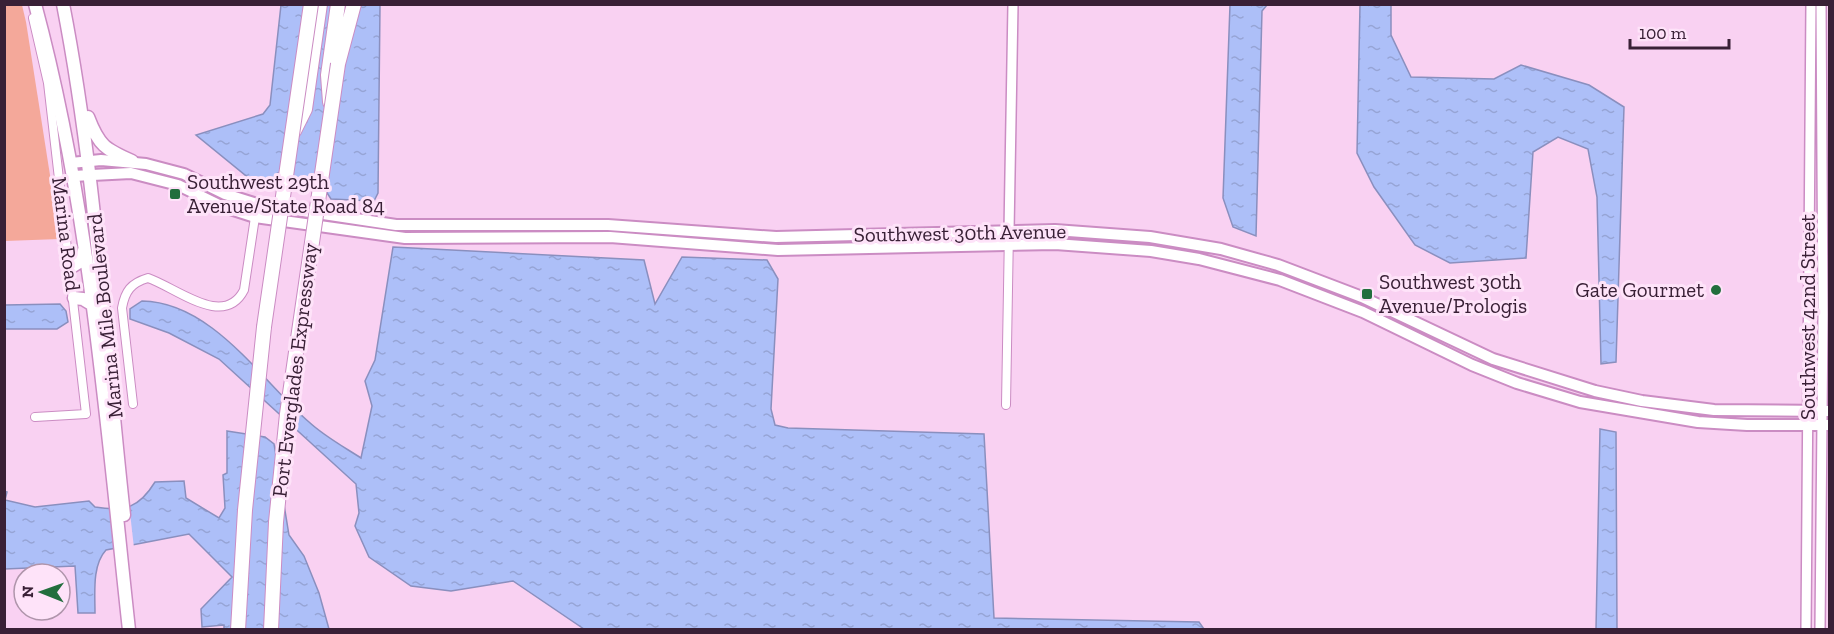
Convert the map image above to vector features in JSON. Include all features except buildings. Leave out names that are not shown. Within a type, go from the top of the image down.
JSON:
[{"type":"highway","points":[[264,327],[284,140],[303,4]]},
{"type":"highway","name":"Port Everglades Expressway","points":[[238,630],[245,510],[264,327],[311,4]]},
{"type":"highway","points":[[294,132],[305,109],[320,4]]},
{"type":"highway","points":[[331,113],[328,75],[338,4]]},
{"type":"highway","name":"Port Everglades Expressway","points":[[271,630],[276,522],[287,414],[348,4]]},
{"type":"highway","points":[[338,63],[354,4]]},
{"type":"main road","name":"Marina Mile Boulevard","points":[[33,4],[47,50],[71,163],[93,305],[126,564],[137,630]]},
{"type":"main road","name":"Marina Mile Boulevard","points":[[63,4],[80,97],[90,174],[118,493]]},
{"type":"main road","points":[[80,97],[99,143],[105,149],[132,161]]},
{"type":"main road","name":"Southwest 30th Avenue","points":[[71,163],[88,160],[132,161],[171,170],[225,194],[257,204],[378,224],[427,227],[608,225],[728,236],[820,237],[1008,231],[1127,234],[1221,249],[1324,281],[1474,351],[1572,385],[1642,401],[1697,408],[1826,411]]},
{"type":"main road","name":"Southwest 30th Avenue","points":[[73,177],[90,174],[131,173],[155,178],[255,217],[413,239],[585,237],[730,248],[821,249],[1008,245],[1102,246],[1210,261],[1280,280],[1324,296],[1472,365],[1573,400],[1639,414],[1699,422],[1826,425]]},
{"type":"main road","points":[[820,237],[821,249]]},
{"type":"main road","points":[[70,268],[81,261],[85,249]]},
{"type":"main road","points":[[74,298],[83,299],[93,305]]},
{"type":"main road","name":"Marina Mile Boulevard","points":[[126,564],[129,630]]},
{"type":"street","name":"Marina Road","points":[[33,4],[48,83],[86,414],[35,417]]},
{"type":"street","points":[[1006,405],[1013,4]]},
{"type":"street","name":"Southwest 42nd Street","points":[[1806,630],[1811,4]]},
{"type":"street","name":"Southwest 42nd Street","points":[[1820,630],[1826,425],[1821,4]]},
{"type":"street","points":[[133,404],[122,308],[124,293],[136,282],[148,278],[207,305],[222,309],[238,302],[244,290],[257,204]]},
{"type":"shaded area","points":[[4,5],[22,5],[60,239],[5,241]]},
{"type":"water","points":[[281,5],[380,5],[378,193],[374,201],[331,199],[324,188],[275,183],[262,189],[196,135],[263,114],[270,105]]},
{"type":"water","points":[[1230,5],[1267,5],[1262,11],[1256,236],[1233,227],[1223,198]]},
{"type":"water","points":[[1360,5],[1391,5],[1391,35],[1411,77],[1494,79],[1521,65],[1589,85],[1624,107],[1616,362],[1601,364],[1597,197],[1588,149],[1558,137],[1533,152],[1526,258],[1450,263],[1415,245],[1374,187],[1357,153]]},
{"type":"water","points":[[393,247],[644,260],[655,304],[682,257],[767,260],[778,279],[771,409],[775,425],[788,428],[984,434],[994,618],[1199,622],[1204,629],[584,629],[513,581],[451,591],[411,586],[369,557],[355,526],[359,513],[356,484],[219,359],[169,333],[130,319],[130,309],[142,301],[167,305],[191,314],[234,346],[315,427],[361,458],[372,406],[365,381],[375,360]]},
{"type":"water","points":[[60,304],[66,311],[68,322],[57,329],[5,329],[5,305]]},
{"type":"water","points":[[1600,429],[1616,432],[1617,629],[1596,629]]},
{"type":"water","points":[[227,431],[265,437],[274,444],[289,535],[304,556],[319,593],[329,629],[224,630],[224,625],[202,627],[201,609],[232,577],[189,534],[106,550],[96,571],[95,613],[78,613],[75,566],[72,566],[72,562],[12,562],[12,569],[5,569],[4,491],[7,492],[5,500],[35,507],[89,501],[95,507],[115,509],[137,503],[155,482],[184,481],[186,498],[219,518],[225,508],[223,475],[227,473]]},
{"type":"pier","points":[[129,504],[134,548],[114,552],[109,505]]},
{"type":"place","name":"Southwest 29th Avenue/State Road 84","points":[[175,194]]},
{"type":"place","name":"Gate Gourmet","points":[[1716,290]]},
{"type":"place","name":"Southwest 30th Avenue/Prologis","points":[[1367,294]]}]
